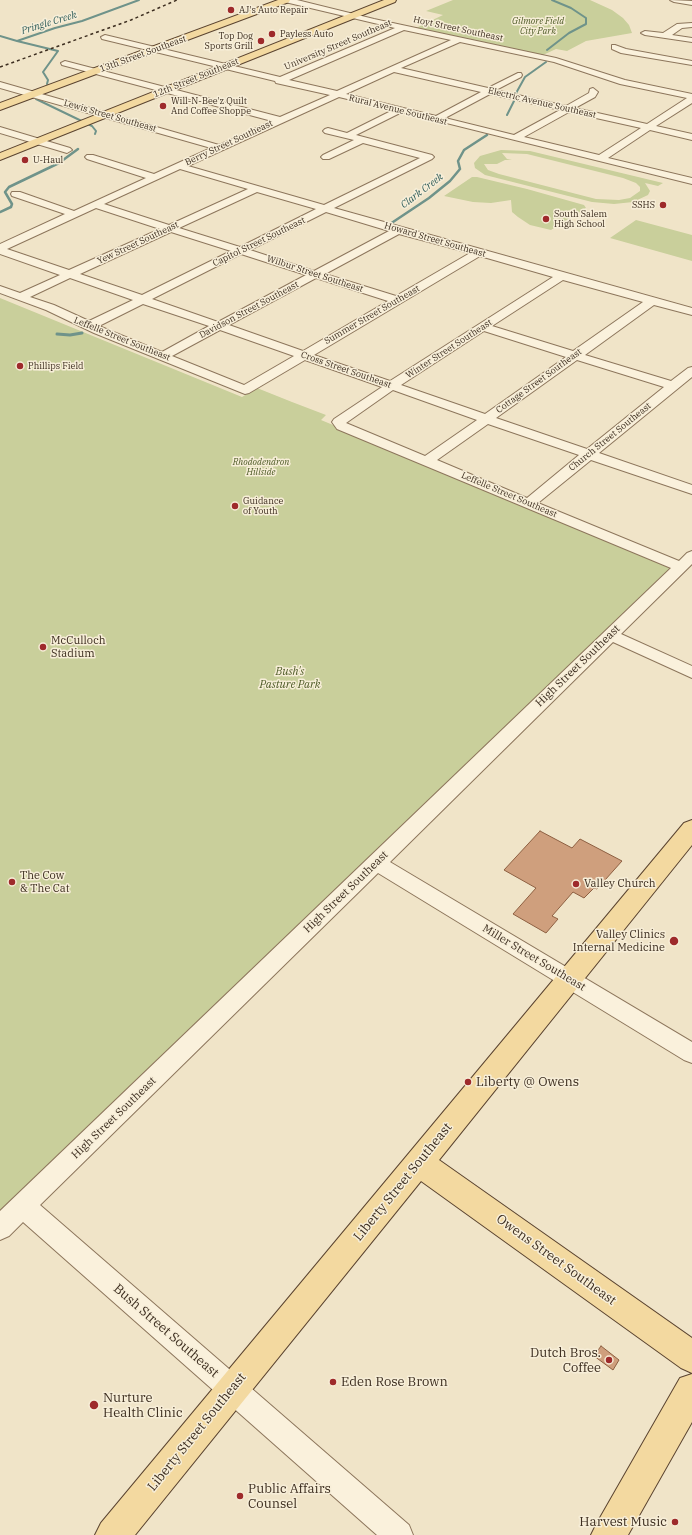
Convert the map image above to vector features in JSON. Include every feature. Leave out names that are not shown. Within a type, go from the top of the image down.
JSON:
[{"type":"main road","name":"13th Street Southeast","points":[[0,107],[287,0]]},
{"type":"main road","name":"12th Street Southeast","points":[[0,157],[392,0]]},
{"type":"main road","name":"Liberty Street Southeast","points":[[113,1535],[691,832]]},
{"type":"main road","name":"Owens Street Southeast","points":[[419,1162],[692,1357]]},
{"type":"main road","points":[[609,1535],[692,1390]]},
{"type":"street","name":"Hoyt Street Southeast","points":[[287,0],[556,60],[617,81],[692,98]]},
{"type":"street","points":[[674,0],[692,3]]},
{"type":"street","points":[[666,35],[680,26],[692,25]]},
{"type":"street","name":"University Street Southeast","points":[[279,81],[404,27]]},
{"type":"street","points":[[645,33],[692,40]]},
{"type":"street","name":"Rural Avenue Southeast","points":[[105,37],[336,95],[691,180]]},
{"type":"street","name":"Berry Street Southeast","points":[[0,249],[459,39]]},
{"type":"street","points":[[615,47],[624,51],[692,63]]},
{"type":"street","points":[[65,63],[280,120]]},
{"type":"street","name":"Electric Avenue Southeast","points":[[393,69],[692,137]]},
{"type":"street","points":[[436,119],[491,91],[518,74]]},
{"type":"street","name":"Lewis Street Southeast","points":[[0,86],[220,148]]},
{"type":"street","points":[[515,138],[592,95],[594,92],[593,91]]},
{"type":"street","points":[[600,159],[692,98]]},
{"type":"street","points":[[348,136],[400,110]]},
{"type":"street","points":[[0,130],[67,150]]},
{"type":"street","points":[[328,131],[362,140]]},
{"type":"street","points":[[326,157],[362,140]]},
{"type":"street","name":"Capitol Street Southeast","points":[[89,326],[429,157],[362,140]]},
{"type":"street","points":[[90,157],[155,178]]},
{"type":"street","name":"Howard Street Southeast","points":[[179,166],[478,253],[692,312]]},
{"type":"street","name":"Yew Street Southeast","points":[[20,297],[256,189]]},
{"type":"street","points":[[16,194],[74,214]]},
{"type":"street","name":"Wilbur Street Southeast","points":[[96,205],[396,300]]},
{"type":"street","name":"Davidson Street Southeast","points":[[163,356],[398,230]]},
{"type":"street","name":"Cross Street Southeast","points":[[0,249],[692,490]]},
{"type":"street","name":"Summer Street Southeast","points":[[245,390],[478,253]]},
{"type":"street","name":"Winter Street Southeast","points":[[339,422],[391,386],[561,276]]},
{"type":"street","name":"Leffelle Street Southeast","points":[[0,289],[41,306],[50,307],[89,326],[245,390]]},
{"type":"street","name":"Cottage Street Southeast","points":[[427,461],[652,301]]},
{"type":"street","points":[[483,327],[673,386]]},
{"type":"street","name":"Church Street Southeast","points":[[529,503],[692,371]]},
{"type":"street","name":"Leffelle Street Southeast","points":[[339,422],[342,426],[529,503],[687,562]]},
{"type":"street","name":"High Street Southeast","points":[[0,1228],[687,562]]},
{"type":"street","points":[[610,635],[692,672]]},
{"type":"street","name":"Miller Street Southeast","points":[[376,863],[692,1053]]},
{"type":"street","name":"Bush Street Southeast","points":[[23,1206],[399,1535]]},
{"type":"green space","name":"Gilmore Field City Park","points":[[453,0],[590,0],[612,10],[623,18],[629,25],[632,33],[586,41],[567,51],[556,49],[543,55],[416,28],[443,15],[426,11]]},
{"type":"green space","points":[[501,150],[530,151],[663,183],[658,186],[645,183],[650,191],[648,195],[633,202],[614,204],[592,202],[485,175],[475,168],[474,163],[480,156]],"holes":[[[502,153],[527,154],[623,178],[636,183],[640,187],[640,191],[630,198],[619,200],[596,199],[499,174],[488,170],[484,164],[497,164],[505,160],[512,160],[507,159]]]},
{"type":"green space","points":[[472,177],[527,189],[584,205],[586,208],[551,230],[530,225],[518,217],[512,212],[511,200],[491,203],[473,202],[444,196]]},
{"type":"green space","points":[[636,220],[692,235],[692,261],[610,238]]},
{"type":"green space","name":"Bush's Pasture Park","points":[[0,298],[242,397],[257,388],[326,415],[321,420],[663,562],[669,568],[668,571],[0,1216]]},
{"type":"building","name":"Valley Church","points":[[540,831],[572,848],[580,839],[622,861],[597,889],[594,888],[584,898],[573,892],[552,916],[558,919],[546,933],[513,914],[536,888],[504,870]]},
{"type":"building","name":"Dutch Bros. Coffee","points":[[601,1346],[619,1360],[613,1370],[594,1356]]},
{"type":"waterway","name":"Pringle Creek","points":[[17,41],[55,28],[82,21],[139,0]]},
{"type":"waterway","name":"Clark Creek","points":[[547,50],[569,33],[586,24],[586,18],[571,8],[552,0]]},
{"type":"waterway","points":[[0,36],[17,41]]},
{"type":"waterway","name":"Pringle Creek","points":[[17,41],[58,51],[43,72],[48,80],[47,84]]},
{"type":"waterway","name":"Clark Creek","points":[[515,95],[525,77],[546,62]]},
{"type":"waterway","name":"Pringle Creek","points":[[36,99],[92,126],[96,131],[95,134]]},
{"type":"waterway","name":"Clark Creek","points":[[507,115],[515,99]]},
{"type":"waterway","name":"Clark Creek","points":[[390,224],[429,198],[450,181],[460,169],[458,161],[464,150],[487,135]]},
{"type":"waterway","name":"Pringle Creek","points":[[0,212],[11,207],[12,204],[5,192],[9,187],[59,163],[78,149]]},
{"type":"waterway","name":"Clark Creek","points":[[57,334],[70,335],[82,333]]},
{"type":"railway","points":[[0,67],[131,20],[177,0]]},
{"type":"place","name":"AJ's Auto Repair","points":[[231,10]]},
{"type":"place","name":"Payless Auto","points":[[272,34]]},
{"type":"place","name":"Top Dog Sports Grill","points":[[261,41]]},
{"type":"place","name":"Will-N-Bee'z Quilt And Coffee Shoppe","points":[[163,106]]},
{"type":"place","name":"U-Haul","points":[[25,160]]},
{"type":"place","name":"SSHS","points":[[663,205]]},
{"type":"place","name":"South Salem High School","points":[[546,219]]},
{"type":"place","name":"Phillips Field","points":[[20,366]]},
{"type":"place","name":"Guidance of Youth","points":[[235,506]]},
{"type":"place","name":"McCulloch Stadium","points":[[43,647]]},
{"type":"place","name":"The Cow & The Cat","points":[[12,882]]},
{"type":"place","name":"Valley Church","points":[[576,884]]},
{"type":"place","name":"Valley Clinics Internal Medicine","points":[[674,941]]},
{"type":"place","name":"Liberty @ Owens","points":[[468,1082]]},
{"type":"place","name":"Dutch Bros. Coffee","points":[[609,1360]]},
{"type":"place","name":"Eden Rose Brown","points":[[333,1382]]},
{"type":"place","name":"Nurture Health Clinic","points":[[94,1405]]},
{"type":"place","name":"Public Affairs Counsel","points":[[240,1496]]},
{"type":"place","name":"Harvest Music","points":[[675,1522]]},
{"type":"park label","name":"Rhododendron Hillside","points":[[261,468]]}]
